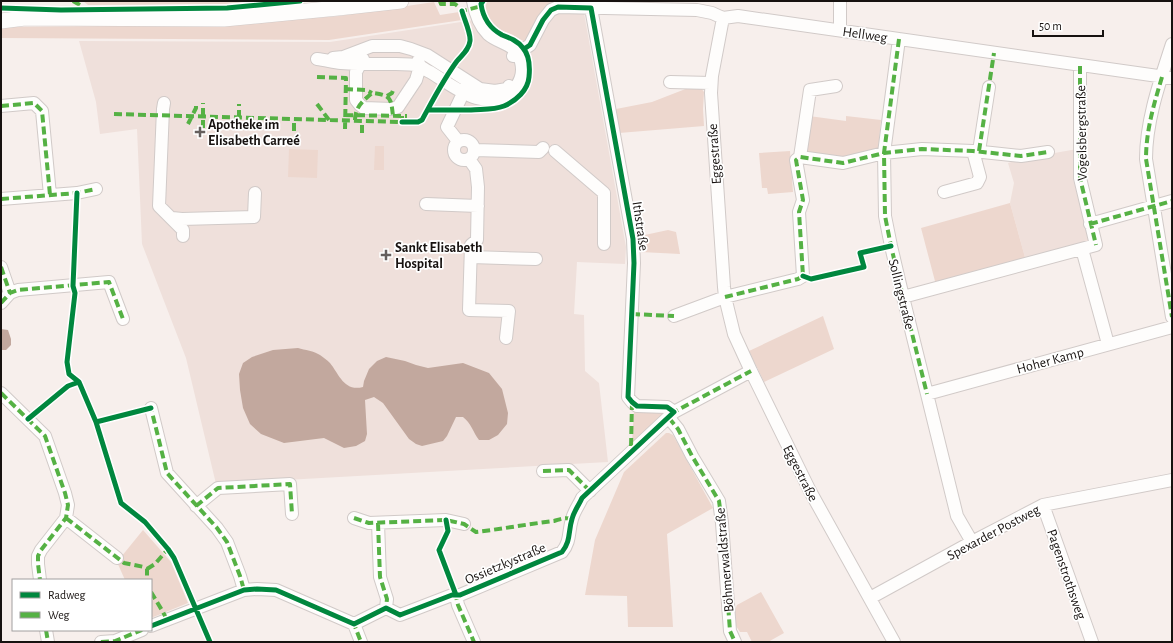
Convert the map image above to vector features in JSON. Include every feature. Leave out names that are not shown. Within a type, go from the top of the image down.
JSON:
[{"type":"main road","points":[[338,8],[363,1]]},
{"type":"main road","points":[[1,21],[25,18],[224,18],[401,1]]},
{"type":"main road","points":[[1,14],[25,18]]},
{"type":"street","points":[[466,1],[474,24],[484,36],[496,45],[516,55]]},
{"type":"street","points":[[466,88],[427,55],[400,46],[372,46],[343,57],[317,59],[342,63],[420,66],[436,76],[466,88],[496,91],[507,89],[514,80],[517,71],[516,55],[510,45],[488,34],[479,22],[473,1]]},
{"type":"street","points":[[840,1],[840,30]]},
{"type":"street","name":"Hellweg","points":[[516,55],[530,45],[543,20],[551,10],[558,7],[697,10],[712,13],[723,18],[738,16],[1080,66],[1167,77]]},
{"type":"street","name":"Ithstraße","points":[[591,8],[633,240],[634,263],[628,397],[637,406],[667,407],[672,415]]},
{"type":"street","name":"Eggestraße","points":[[723,18],[710,93],[725,297],[734,334],[810,491],[894,642]]},
{"type":"street","name":"Sollingstraße","points":[[899,39],[884,153],[885,216],[890,246],[957,516],[972,542]]},
{"type":"street","points":[[1172,44],[1167,77],[1151,118],[1146,142],[1146,159],[1172,317]]},
{"type":"street","points":[[387,46],[373,51],[365,56],[356,72],[356,100],[364,108],[392,109],[398,107],[416,80],[420,66],[417,57],[411,49]]},
{"type":"street","name":"Vogelsbergstraße","points":[[1080,66],[1080,178],[1096,245],[1082,249]]},
{"type":"street","points":[[416,80],[423,76],[436,76]]},
{"type":"street","points":[[670,82],[711,83]]},
{"type":"street","points":[[674,316],[725,297],[798,279],[803,276],[799,212],[803,200],[796,160],[800,157],[810,90],[836,86]]},
{"type":"street","points":[[944,192],[977,183],[980,176],[976,151],[989,87]]},
{"type":"street","points":[[458,142],[446,127],[466,88]]},
{"type":"street","points":[[1,106],[34,103],[42,111],[50,195]]},
{"type":"street","points":[[164,103],[160,206],[183,230],[183,236]]},
{"type":"street","points":[[506,338],[509,311],[469,310],[471,245],[477,240],[478,187],[476,169],[472,154],[473,144],[469,140],[463,140],[456,144],[454,150],[457,156],[462,160],[472,154],[539,152],[543,148]]},
{"type":"street","points":[[800,157],[843,163],[884,153],[922,149],[976,151],[1021,156],[1048,152]]},
{"type":"street","points":[[555,151],[604,193],[604,244]]},
{"type":"street","points":[[1,199],[77,193],[96,189]]},
{"type":"street","points":[[172,218],[254,217],[255,193]]},
{"type":"street","points":[[1090,224],[1172,201]]},
{"type":"street","points":[[426,204],[478,206]]},
{"type":"street","points":[[903,297],[1082,249],[1108,344]]},
{"type":"street","points":[[471,258],[536,258]]},
{"type":"street","points":[[1,267],[10,293]]},
{"type":"street","points":[[1,303],[10,293],[18,290],[109,282],[123,319]]},
{"type":"street","name":"Hoher Kamp","points":[[927,394],[1172,327]]},
{"type":"street","name":"Ossietzkystraße","points":[[386,608],[400,615],[452,595],[460,595],[562,552],[567,545],[574,512],[582,498],[672,415],[751,371]]},
{"type":"street","points":[[1,393],[45,436],[68,505],[66,518],[38,556],[40,579]]},
{"type":"street","points":[[151,408],[167,473],[217,528],[227,542],[244,590]]},
{"type":"street","name":"Böhmerwaldstraße","points":[[672,415],[692,456],[719,501],[730,631],[735,642]]},
{"type":"street","points":[[544,471],[569,470],[590,491]]},
{"type":"street","name":"Spexarder Postweg","points":[[870,598],[1043,505],[1172,480]]},
{"type":"street","points":[[196,506],[218,488],[290,484],[292,514]]},
{"type":"street","name":"Pagenstrothsweg","points":[[1043,505],[1092,642]]},
{"type":"street","points":[[66,518],[117,558]]},
{"type":"street","points":[[354,518],[369,523],[446,520],[464,524]]},
{"type":"street","points":[[354,624],[386,608],[387,600],[380,578],[378,523]]},
{"type":"street","points":[[152,626],[244,590],[276,590],[354,624],[361,642]]},
{"type":"street","name":"Ossietzkystraße","points":[[456,595],[458,605],[474,642]]},
{"type":"street","points":[[46,631],[48,642]]},
{"type":"street","points":[[101,642],[116,641],[140,631]]},
{"type":"shaded area","points":[[83,1],[257,1],[225,4],[88,5]]},
{"type":"shaded area","points":[[487,1],[593,1],[557,2],[530,37],[524,41],[501,30],[491,22],[485,11]]},
{"type":"shaded area","points":[[434,2],[440,15],[459,12],[462,20],[329,40],[1,38],[1,27],[222,25],[339,16]]},
{"type":"shaded area","name":"Sankt Elisabeth Hospital","points":[[560,12],[584,13],[626,247],[625,264],[577,262],[574,314],[584,315],[585,371],[599,383],[608,462],[216,484],[186,358],[142,244],[137,129],[100,134],[96,102],[79,41],[330,42],[487,18],[495,28],[524,42],[531,53],[547,24]]},
{"type":"shaded area","points":[[688,88],[701,88],[704,92],[704,126],[619,133],[616,109],[652,102]]},
{"type":"shaded area","points":[[809,116],[846,121],[846,116],[881,120],[878,150],[848,158],[804,152]]},
{"type":"shaded area","points":[[375,146],[384,146],[384,170],[374,170]]},
{"type":"shaded area","points":[[289,149],[318,150],[317,178],[288,177]]},
{"type":"shaded area","points":[[1077,149],[1077,178],[1073,179],[1091,244],[1026,261],[1010,203],[1014,183],[1008,163],[1021,159]]},
{"type":"shaded area","points":[[790,151],[793,192],[768,194],[767,188],[762,188],[759,153]]},
{"type":"shaded area","points":[[1010,203],[1026,261],[936,285],[921,228]]},
{"type":"shaded area","points":[[668,230],[676,232],[680,254],[641,252],[640,236]]},
{"type":"shaded area","points":[[823,316],[834,349],[764,382],[749,351]]},
{"type":"shaded area","points":[[1,329],[8,330],[11,339],[11,345],[6,350],[1,350]]},
{"type":"shaded area","points":[[298,348],[321,356],[330,363],[339,377],[347,385],[356,388],[363,387],[369,369],[377,361],[386,357],[428,368],[463,363],[489,373],[502,389],[508,413],[507,424],[498,435],[489,440],[479,440],[466,419],[463,417],[456,417],[443,441],[422,446],[409,439],[383,403],[374,397],[365,400],[367,434],[365,441],[356,446],[344,448],[324,438],[284,443],[261,434],[250,424],[243,408],[239,374],[243,363],[252,357],[273,350]]},
{"type":"shaded area","points":[[634,410],[663,412],[664,414],[632,443]]},
{"type":"shaded area","points":[[666,433],[673,435],[713,508],[667,534],[673,627],[628,627],[627,596],[585,595],[595,540],[624,472]]},
{"type":"shaded area","points":[[143,530],[171,562],[188,603],[152,618],[152,579],[125,579],[117,562]]},
{"type":"shaded area","points":[[761,592],[784,633],[768,642],[752,642],[747,632],[740,632],[736,626],[735,610],[737,605]]},
{"type":"marked path","points":[[73,1],[80,5],[80,10]]},
{"type":"marked path","points":[[440,1],[441,4],[455,4],[462,11],[482,6]]},
{"type":"marked path","points":[[899,39],[884,153],[885,216],[927,394]]},
{"type":"marked path","points":[[979,151],[994,53]]},
{"type":"marked path","points":[[1080,66],[1080,178],[1096,245]]},
{"type":"marked path","points":[[317,77],[346,78],[345,129]]},
{"type":"marked path","points":[[1162,77],[1149,127],[1146,159],[1172,317]]},
{"type":"marked path","points":[[387,96],[392,93],[394,88]]},
{"type":"marked path","points":[[345,89],[366,90],[372,93]]},
{"type":"marked path","points":[[355,120],[356,111],[372,93],[389,98],[392,105],[393,116]]},
{"type":"marked path","points":[[1,106],[34,103],[42,111],[50,195]]},
{"type":"marked path","points":[[188,124],[196,108],[196,103]]},
{"type":"marked path","points":[[203,103],[203,128]]},
{"type":"marked path","points":[[239,104],[239,118]]},
{"type":"marked path","points":[[317,104],[329,120]]},
{"type":"marked path","points":[[114,114],[402,122],[402,116]]},
{"type":"marked path","points":[[345,115],[407,116]]},
{"type":"marked path","points":[[276,119],[276,130]]},
{"type":"marked path","points":[[294,119],[294,131]]},
{"type":"marked path","points":[[362,121],[362,133]]},
{"type":"marked path","points":[[725,297],[798,279],[803,276],[799,212],[803,200],[796,160],[800,157],[843,163],[884,153],[922,149],[973,151],[1021,156],[1048,152]]},
{"type":"marked path","points":[[1,199],[77,193],[96,189]]},
{"type":"marked path","points":[[1090,224],[1172,201]]},
{"type":"marked path","points":[[1,267],[10,293]]},
{"type":"marked path","points":[[1,303],[10,293],[18,290],[109,282],[123,319]]},
{"type":"marked path","points":[[632,314],[674,316]]},
{"type":"marked path","points":[[672,415],[674,412],[751,371]]},
{"type":"marked path","points":[[1,393],[45,436],[68,505],[66,518],[38,556],[40,579]]},
{"type":"marked path","points":[[632,402],[632,452]]},
{"type":"marked path","points":[[147,409],[151,408],[167,473],[217,528],[227,542],[244,590]]},
{"type":"marked path","points":[[669,418],[678,429],[719,501],[730,631],[735,642]]},
{"type":"marked path","points":[[543,471],[569,470],[590,491]]},
{"type":"marked path","points":[[196,506],[218,488],[290,484],[292,514]]},
{"type":"marked path","points":[[66,518],[124,563],[147,569],[147,579]]},
{"type":"marked path","points":[[354,518],[369,523],[446,520],[464,524],[476,532],[554,521],[565,518],[572,519]]},
{"type":"marked path","points":[[378,523],[380,577],[387,599],[386,608]]},
{"type":"marked path","points":[[147,569],[155,564],[168,549]]},
{"type":"marked path","points":[[455,592],[458,605],[474,642]]},
{"type":"marked path","points":[[152,594],[167,620]]},
{"type":"marked path","points":[[351,623],[354,624],[361,642]]},
{"type":"marked path","points":[[46,631],[48,642]]},
{"type":"marked path","points":[[101,642],[115,641],[140,631]]},
{"type":"cycle path","points":[[1,8],[61,10],[227,8],[300,1]]},
{"type":"cycle path","points":[[428,110],[492,109],[508,104],[524,91],[529,77],[529,62],[527,54],[519,43],[502,35],[490,26],[483,14],[481,4],[483,1]]},
{"type":"cycle path","points":[[152,626],[244,590],[276,590],[354,624],[386,608],[400,615],[452,595],[460,595],[562,552],[567,544],[573,516],[582,498],[674,412],[667,407],[637,406],[628,397],[634,263],[633,239],[591,8],[558,7],[551,10],[543,20],[530,45],[524,49]]},
{"type":"cycle path","points":[[402,122],[418,122],[422,120],[447,75],[468,47],[470,41],[469,34],[462,11]]},
{"type":"cycle path","points":[[77,193],[73,286],[75,293],[67,362],[69,374],[79,382],[96,422],[121,503],[145,522],[174,558],[210,642]]},
{"type":"cycle path","points":[[803,276],[811,279],[864,267],[860,253],[891,246]]},
{"type":"cycle path","points":[[28,419],[68,386],[79,382]]},
{"type":"cycle path","points":[[96,422],[151,408]]},
{"type":"cycle path","points":[[446,520],[448,531],[439,550],[456,595]]},
{"type":"place","name":"Apotheke im Elisabeth Carreé","points":[[200,132]]},
{"type":"place","name":"Sankt Elisabeth Hospital","points":[[386,255]]}]
